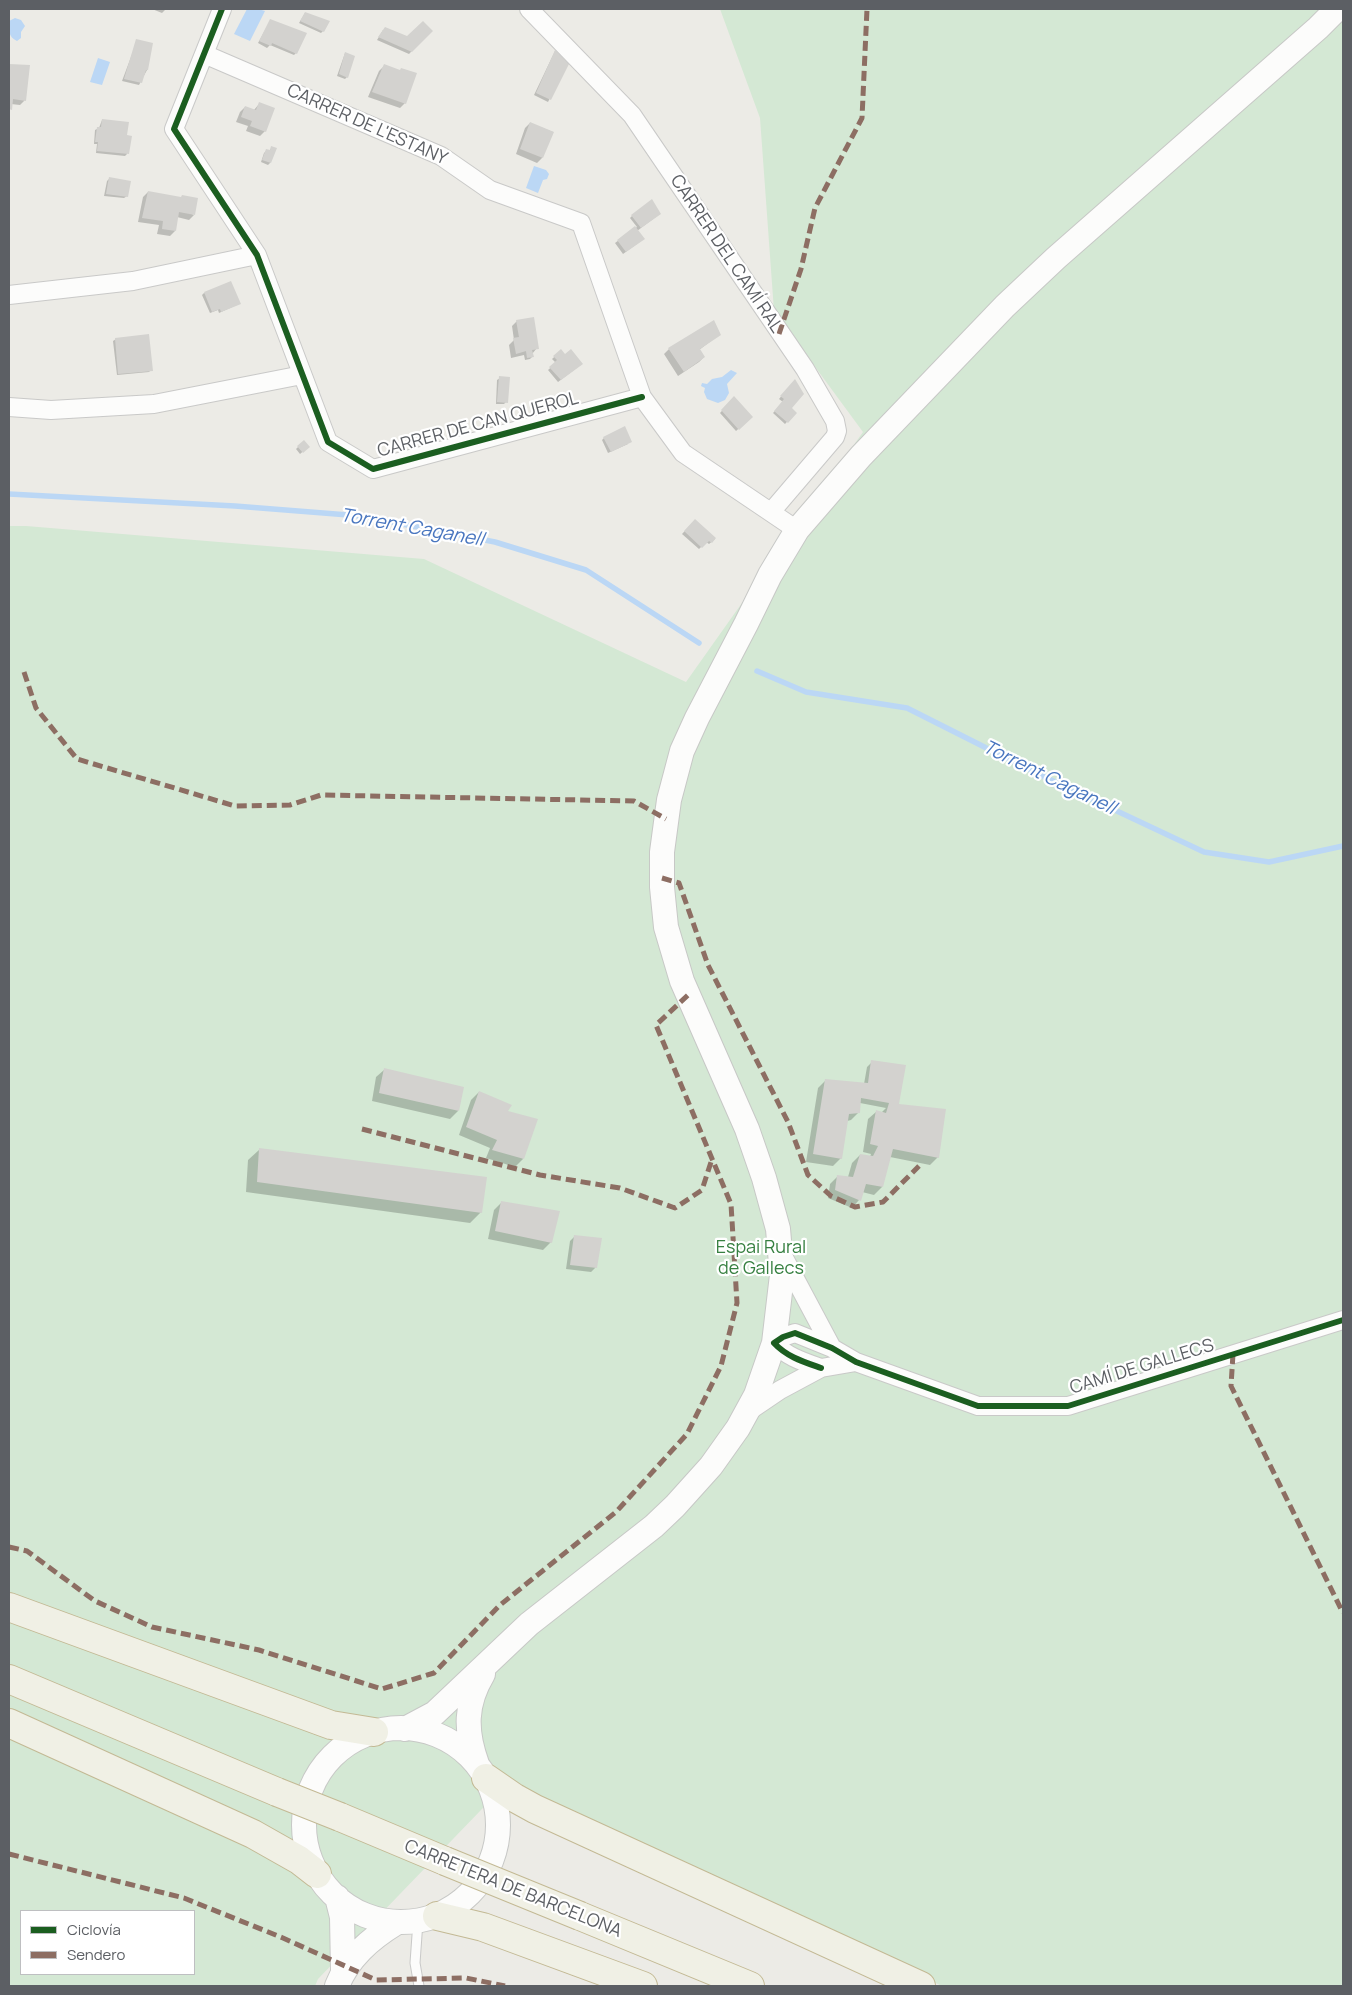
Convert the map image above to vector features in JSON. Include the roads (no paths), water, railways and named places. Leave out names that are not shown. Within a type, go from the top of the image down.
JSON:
[{"type":"highway","points":[[9,1607],[331,1725],[374,1732]]},
{"type":"highway","name":"CARRETERA DE BARCELONA","points":[[9,1679],[277,1792],[750,1986]]},
{"type":"highway","points":[[9,1723],[253,1834],[299,1860],[317,1874]]},
{"type":"highway","points":[[481,1771],[515,1798],[535,1810],[921,1986]]},
{"type":"highway","points":[[417,1920],[483,1927],[643,1986]]},
{"type":"main road","points":[[404,1729],[435,1713],[455,1696],[496,1654],[558,1600],[654,1526],[675,1506],[711,1466],[747,1412],[756,1395],[774,1343],[782,1275],[778,1230],[764,1178],[750,1137],[682,981],[666,927],[662,887],[662,852],[669,800],[682,750],[770,575],[797,530],[861,456],[1005,306],[1056,258],[1318,28],[1337,9]]},
{"type":"main road","points":[[340,1978],[369,1941],[417,1920],[456,1906],[471,1893],[486,1873],[497,1844],[496,1805],[469,1737],[468,1721],[470,1702],[476,1686],[496,1654]]},
{"type":"main road","points":[[417,1920],[368,1916],[337,1897],[317,1874],[308,1849],[303,1823],[308,1794],[321,1772],[335,1756],[350,1743],[374,1732],[404,1729],[425,1732],[443,1738],[462,1750],[481,1771]]},
{"type":"main road","points":[[337,1897],[342,1917],[340,1978]]},
{"type":"street","name":"CARRER DE CAN QUEROL","points":[[222,9],[174,129],[257,255],[328,442],[373,469],[642,397]]},
{"type":"street","name":"CARRER DEL CAMÍ RAL","points":[[529,9],[632,115],[779,334],[805,369],[835,421],[836,437],[771,512]]},
{"type":"street","name":"CARRER DE L'ESTANY","points":[[204,54],[441,156],[490,190],[581,223],[642,397],[683,453],[797,530]]},
{"type":"street","points":[[9,295],[133,280],[257,255]]},
{"type":"street","points":[[9,407],[51,410],[154,404],[302,375]]},
{"type":"street","points":[[780,1249],[832,1348]]},
{"type":"street","name":"CAMÍ DE GALLECS","points":[[774,1343],[783,1337],[795,1333],[832,1348],[856,1362],[978,1406],[1068,1406],[1343,1320]]},
{"type":"street","points":[[774,1343],[789,1355],[822,1368]]},
{"type":"street","name":"CAMÍ DE GALLECS","points":[[747,1412],[780,1390],[822,1368],[856,1362]]},
{"type":"lane","points":[[417,1920],[415,1963],[419,1986]]},
{"type":"water","points":[[247,9],[265,11],[250,41],[234,34]]},
{"type":"water","points":[[15,18],[21,20],[25,26],[21,32],[21,38],[17,41],[12,37],[9,30],[9,21]]},
{"type":"water","points":[[98,58],[110,62],[102,85],[90,82]]},
{"type":"water","points":[[534,166],[546,170],[549,174],[547,179],[543,180],[538,193],[526,188]]},
{"type":"water","points":[[731,370],[737,373],[727,384],[729,393],[725,400],[718,403],[707,399],[704,392],[705,388],[701,386],[702,383],[707,384],[712,379],[722,377]]},
{"type":"waterway","name":"Torrent Caganell","points":[[9,494],[235,506],[361,516],[495,542],[586,570],[699,643]]},
{"type":"waterway","name":"Torrent Caganell","points":[[757,671],[806,692],[907,708],[1034,772],[1204,852],[1269,862],[1343,846]]},
{"type":"park label","name":"Espai Rural de Gallecs","points":[[761,1258]]}]
